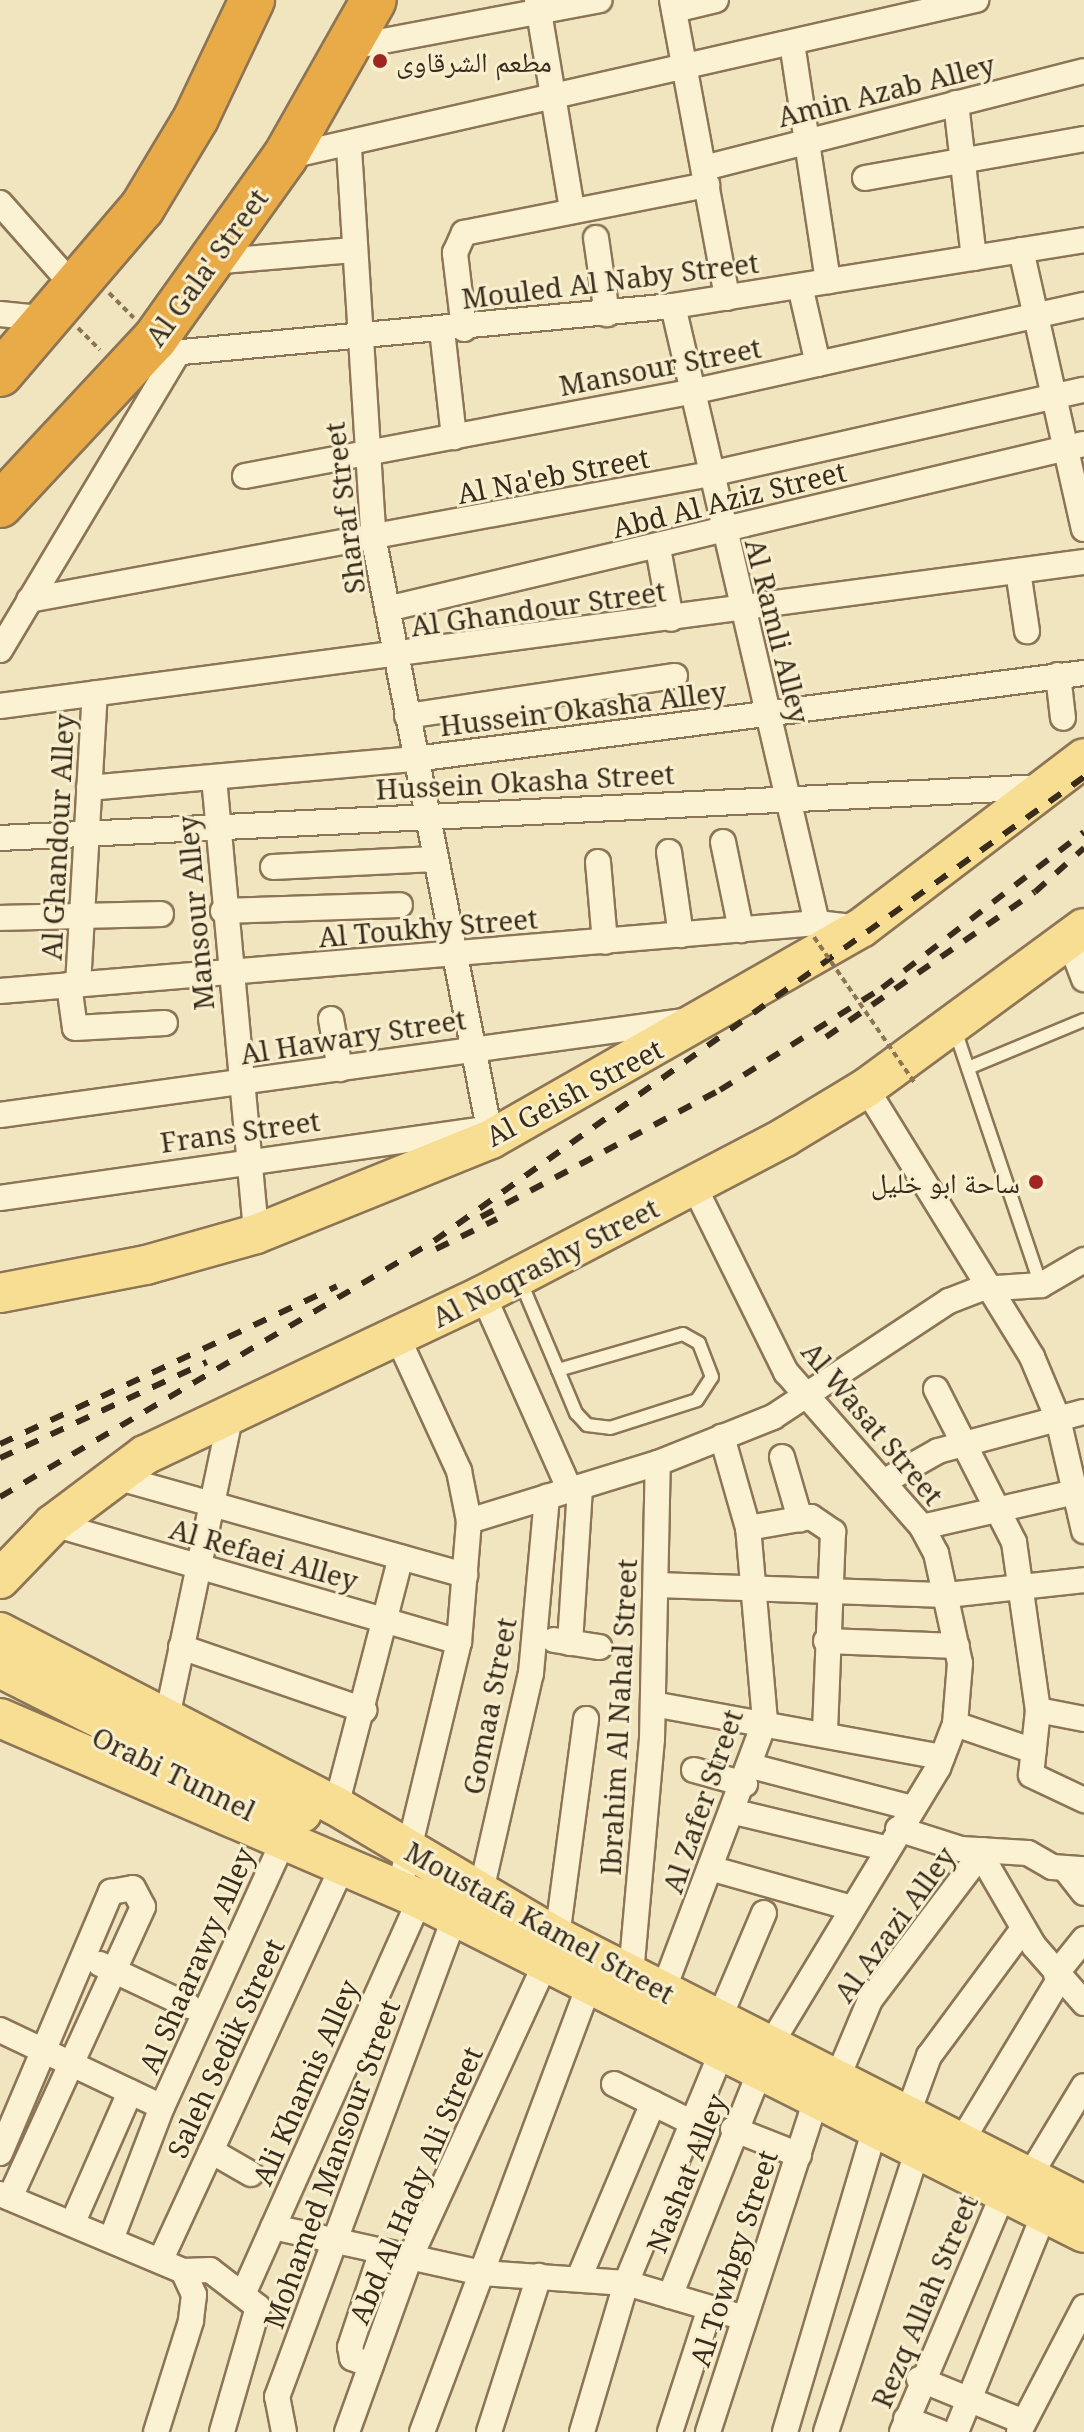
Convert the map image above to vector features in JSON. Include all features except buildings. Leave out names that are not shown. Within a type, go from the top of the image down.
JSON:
[{"type":"highway","points":[[0,374],[69,298],[171,164],[252,0]]},
{"type":"highway","name":"Al Gala' Street","points":[[0,505],[149,356],[210,262],[285,157],[374,0]]},
{"type":"main road","name":"Al Geish Street","points":[[0,1293],[146,1265],[256,1234],[490,1133],[714,1017],[861,928],[1054,787],[1084,758]]},
{"type":"main road","name":"Al Noqrashy Street","points":[[0,1579],[53,1524],[112,1476],[232,1408],[483,1295],[694,1186],[866,1088],[1077,934]]},
{"type":"main road","name":"Moustafa Kamel Street","points":[[0,1632],[166,1722],[336,1806],[409,1850],[469,1911]]},
{"type":"main road","name":"Orabi Tunnel","points":[[0,1668],[270,1805],[307,1813],[336,1806]]},
{"type":"main road","name":"Orabi Tunnel","points":[[0,1689],[276,1822],[343,1865]]},
{"type":"main road","name":"Moustafa Kamel Street","points":[[0,1718],[410,1894],[469,1911],[551,1951],[647,1983],[720,2037]]},
{"type":"main road","name":"Moustafa Kamel Street","points":[[551,1951],[588,1987],[720,2037],[826,2091],[899,2135],[1016,2185],[1084,2205]]},
{"type":"main road","name":"Moustafa Kamel Street","points":[[899,2135],[961,2142],[1016,2185],[1044,2214],[1084,2233]]},
{"type":"street","points":[[346,48],[538,6],[600,0]]},
{"type":"street","points":[[716,0],[673,5],[727,298]]},
{"type":"street","points":[[285,157],[349,148],[684,66],[976,0]]},
{"type":"street","points":[[538,6],[572,210]]},
{"type":"street","points":[[792,43],[828,281]]},
{"type":"street","name":"Amin Azab Alley","points":[[453,330],[455,253],[464,233],[706,177],[807,140],[1084,71]]},
{"type":"street","points":[[956,103],[974,258]]},
{"type":"street","points":[[865,178],[1084,139]]},
{"type":"street","name":"Sharaf Street","points":[[349,148],[358,336],[374,541],[490,1133]]},
{"type":"street","points":[[0,203],[69,298],[0,314]]},
{"type":"street","points":[[596,238],[607,314]]},
{"type":"street","name":"Mouled Al Naby Street","points":[[149,356],[453,330],[673,306],[1084,240]]},
{"type":"street","points":[[210,262],[354,250]]},
{"type":"street","points":[[1021,250],[1054,397],[1075,446],[1084,529]]},
{"type":"street","points":[[800,286],[818,364]]},
{"type":"street","name":"Mansour Street","points":[[245,476],[366,456],[691,392],[1084,305]]},
{"type":"street","name":"Al Ramli Alley","points":[[673,306],[739,610],[768,715],[816,930]]},
{"type":"street","points":[[453,330],[454,437]]},
{"type":"street","points":[[0,650],[29,600],[149,356]]},
{"type":"street","name":"Al Na'eb Street","points":[[29,600],[374,541],[710,474],[1084,390]]},
{"type":"street","name":"Abd Al Aziz Street","points":[[387,609],[658,548],[1075,446]]},
{"type":"street","points":[[658,548],[671,619]]},
{"type":"street","name":"Al Ghandour Street","points":[[0,706],[396,658],[1084,562]]},
{"type":"street","points":[[1018,571],[1027,631]]},
{"type":"street","name":"Hussein Okasha Alley","points":[[89,788],[415,759],[1084,673]]},
{"type":"street","points":[[1058,675],[1063,718]]},
{"type":"street","points":[[407,716],[675,676]]},
{"type":"street","name":"Al Ghandour Alley","points":[[95,693],[74,985],[75,1028],[165,1023]]},
{"type":"street","name":"Mansour Alley","points":[[214,778],[228,973],[256,1234]]},
{"type":"street","name":"Hussein Okasha Street","points":[[0,838],[217,830],[787,797],[1054,787]]},
{"type":"street","points":[[723,842],[741,930]]},
{"type":"street","points":[[669,852],[681,935]]},
{"type":"street","points":[[273,867],[435,859]]},
{"type":"street","points":[[598,862],[605,942]]},
{"type":"street","points":[[223,911],[400,905]]},
{"type":"street","points":[[0,918],[161,914]]},
{"type":"street","name":"Al Toukhy Street","points":[[0,991],[741,930],[861,928]]},
{"type":"street","points":[[1077,934],[1084,979]]},
{"type":"street","name":"Al Hawary Street","points":[[0,1115],[714,1017]]},
{"type":"street","points":[[331,1019],[340,1069]]},
{"type":"street","points":[[866,1088],[991,1289],[1058,1419],[1080,1491],[1084,1531]]},
{"type":"street","name":"Frans Street","points":[[0,1198],[248,1158],[490,1133]]},
{"type":"street","name":"Al Wasat Street","points":[[694,1186],[764,1334],[803,1393],[885,1481],[922,1527],[947,1595],[957,1646],[955,1724],[942,1757],[848,1907],[764,2059]]},
{"type":"street","points":[[469,1521],[658,1463],[773,1417],[803,1393],[949,1301],[991,1289],[1041,1285],[1084,1260]]},
{"type":"street","points":[[483,1295],[566,1491],[570,1643]]},
{"type":"street","name":"Ali Khamis Alley","points":[[245,2290],[410,1894],[409,1850],[459,1642],[469,1521],[459,1471],[397,1336]]},
{"type":"street","points":[[936,1389],[1002,1508],[1024,1588],[1038,1710],[1035,1781],[1084,1800]]},
{"type":"street","points":[[166,1722],[232,1408]]},
{"type":"street","points":[[885,1481],[967,1441],[1084,1412]]},
{"type":"street","name":"Al Zafer Street","points":[[647,1983],[713,1869],[765,1721],[756,1586],[748,1528],[722,1437]]},
{"type":"street","points":[[782,1457],[800,1519]]},
{"type":"street","name":"Ibrahim Al Nahal Street","points":[[647,1983],[658,1463]]},
{"type":"street","points":[[112,1476],[465,1575]]},
{"type":"street","name":"Gomaa Street","points":[[469,1911],[536,1637],[566,1491]]},
{"type":"street","points":[[922,1527],[1080,1491]]},
{"type":"street","points":[[748,1528],[800,1519],[824,1521],[833,1532],[827,1593],[825,1730]]},
{"type":"street","name":"Al Refaei Alley","points":[[53,1524],[459,1642]]},
{"type":"street","points":[[336,1806],[364,1710],[401,1557]]},
{"type":"street","points":[[657,1585],[756,1586],[827,1593],[947,1595],[1084,1580]]},
{"type":"street","points":[[536,1637],[599,1647]]},
{"type":"street","points":[[826,1641],[957,1646]]},
{"type":"street","points":[[181,1647],[364,1710]]},
{"type":"street","points":[[653,1704],[825,1730],[942,1757]]},
{"type":"street","points":[[1038,1710],[1084,1719]]},
{"type":"street","name":"Abd Al Hady Ali Street","points":[[347,2432],[409,2260],[551,1951],[586,1719]]},
{"type":"street","points":[[955,1724],[1034,1751]]},
{"type":"street","points":[[694,1770],[748,1775],[912,1808]]},
{"type":"street","points":[[735,1812],[983,1852],[1028,1853],[1075,1870],[1084,1893]]},
{"type":"street","name":"Al Shaarawy Alley","points":[[112,2237],[162,2107],[284,1839]]},
{"type":"street","points":[[983,1852],[1023,1929],[1058,1976],[1084,2003]]},
{"type":"street","name":"Al Azazi Alley","points":[[826,2091],[870,2000],[983,1852]]},
{"type":"street","name":"Saleh Sedik Street","points":[[162,2257],[343,1865]]},
{"type":"street","points":[[713,1869],[848,1907]]},
{"type":"street","points":[[0,2153],[111,1892],[133,1888],[143,1907],[71,2064],[5,2196],[162,2257],[183,2271],[194,2295],[191,2321],[156,2432]]},
{"type":"street","name":"Mohamed Mansour Street","points":[[284,2432],[277,2397],[335,2242],[469,1911]]},
{"type":"street","points":[[582,2432],[626,2283],[693,2123],[764,1913]]},
{"type":"street","points":[[785,2432],[929,2056],[1023,1929]]},
{"type":"street","points":[[961,2142],[1058,1976],[1084,1939]]},
{"type":"street","points":[[84,1956],[189,2006]]},
{"type":"street","points":[[422,2432],[588,1987]]},
{"type":"street","name":"Al Shaarawy Alley","points":[[0,2030],[162,2107]]},
{"type":"street","name":"Nashat Alley","points":[[670,2296],[733,2129],[764,2059]]},
{"type":"street","points":[[614,2084],[693,2123]]},
{"type":"street","name":"Al Towbgy Street","points":[[708,2432],[799,2155],[826,2091]]},
{"type":"street","points":[[73,2222],[130,2092]]},
{"type":"street","name":"Rezq Allah Street","points":[[904,2425],[919,2379],[1016,2185],[1081,2098]]},
{"type":"street","points":[[579,2278],[653,2103]]},
{"type":"street","points":[[733,2129],[799,2155]]},
{"type":"street","points":[[826,2432],[899,2135]]},
{"type":"street","points":[[211,2151],[251,2174]]},
{"type":"street","points":[[956,2432],[1044,2214]]},
{"type":"street","points":[[273,2227],[381,2254],[482,2273],[626,2283],[744,2318]]},
{"type":"street","points":[[371,2365],[352,2358],[350,2347],[381,2254]]},
{"type":"street","points":[[183,2271],[210,2270],[245,2290],[259,2317],[222,2432]]},
{"type":"street","points":[[489,2432],[539,2276]]},
{"type":"street","points":[[919,2379],[1022,2427],[1084,2307]]},
{"type":"street","points":[[670,2432],[710,2308]]},
{"type":"street","points":[[904,2425],[940,2432]]},
{"type":"lane","points":[[968,1068],[1084,1020]]},
{"type":"lane","points":[[954,1026],[1041,1285]]},
{"type":"lane","points":[[519,1277],[558,1370],[581,1420],[602,1429],[697,1400],[712,1377],[699,1343],[683,1334],[558,1370]]},
{"type":"path","points":[[69,298],[149,356]]},
{"type":"path","points":[[69,298],[149,356]]},
{"type":"path","points":[[816,930],[916,1085]]},
{"type":"railway","points":[[0,1497],[434,1241],[1084,777]]},
{"type":"railway","points":[[481,1217],[720,1090],[882,988],[1084,832]]},
{"type":"railway","points":[[826,1037],[1035,892],[1084,848]]},
{"type":"railway","points":[[436,1249],[497,1219]]},
{"type":"railway","points":[[0,1444],[337,1286]]},
{"type":"railway","points":[[0,1458],[207,1362]]},
{"type":"place","name":"مطعم الشرقاوى","points":[[380,61]]},
{"type":"place","name":"ساحة ابو خليل","points":[[1036,1182]]}]
